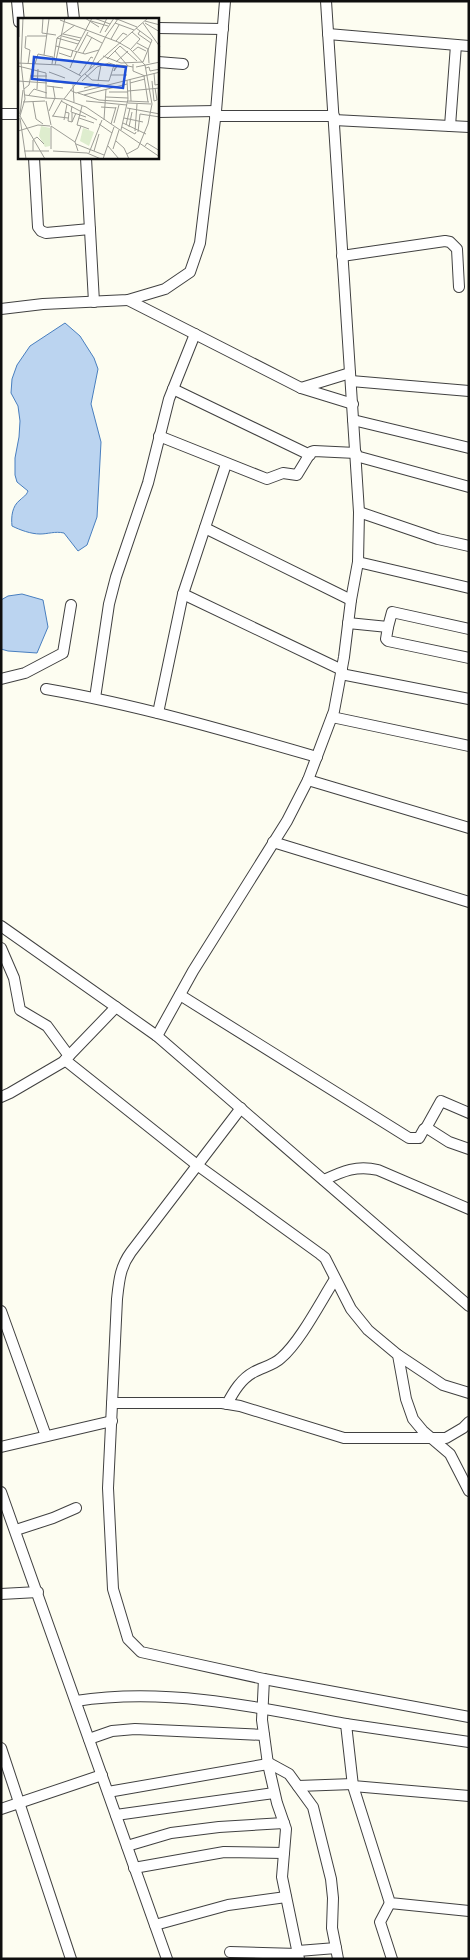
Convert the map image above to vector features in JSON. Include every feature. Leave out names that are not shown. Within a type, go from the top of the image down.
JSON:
[{"type":"street","points":[[17,1],[19,18]]},
{"type":"street","points":[[72,1],[74,18]]},
{"type":"street","points":[[1,309],[128,300],[165,289],[190,272],[200,243],[216,113],[225,1]]},
{"type":"street","points":[[157,1036],[308,780],[332,717],[342,672],[358,562],[359,512],[326,1]]},
{"type":"street","points":[[159,28],[223,29]]},
{"type":"street","points":[[328,34],[469,46]]},
{"type":"street","points":[[450,126],[456,45]]},
{"type":"street","points":[[159,62],[183,64]]},
{"type":"street","points":[[159,112],[334,118],[469,128]]},
{"type":"street","points":[[1,114],[18,114]]},
{"type":"street","points":[[34,159],[39,229],[46,233],[90,229]]},
{"type":"street","points":[[86,159],[94,302]]},
{"type":"street","points":[[342,256],[446,241],[450,242],[457,249],[459,287]]},
{"type":"street","points":[[128,300],[301,388],[352,404]]},
{"type":"street","points":[[94,698],[111,595],[148,483],[173,389],[195,334]]},
{"type":"street","points":[[301,388],[350,377],[469,391]]},
{"type":"street","points":[[173,389],[310,455]]},
{"type":"street","points":[[353,420],[469,448]]},
{"type":"street","points":[[159,436],[269,480],[283,473],[297,475],[311,452],[316,451],[356,455],[469,487]]},
{"type":"street","points":[[158,713],[183,594],[226,464]]},
{"type":"street","points":[[359,512],[438,539],[469,546]]},
{"type":"street","points":[[205,528],[351,600]]},
{"type":"street","points":[[358,562],[469,588]]},
{"type":"street","points":[[183,594],[342,672],[469,699]]},
{"type":"street","points":[[1,679],[25,673],[63,653],[71,605]]},
{"type":"street","points":[[469,629],[392,612],[386,639],[388,641],[469,658]]},
{"type":"street","points":[[348,623],[388,627]]},
{"type":"street","points":[[46,689],[158,713],[317,757]]},
{"type":"street","points":[[332,717],[469,746]]},
{"type":"street","points":[[308,780],[469,828]]},
{"type":"street","points":[[273,842],[469,902]]},
{"type":"street","points":[[1,926],[157,1036],[469,1306]]},
{"type":"street","points":[[1,948],[14,978],[20,1010],[47,1026],[67,1058],[197,1166],[325,1258],[351,1309],[368,1330],[398,1355],[443,1384],[469,1392]]},
{"type":"street","points":[[180,995],[409,1138],[419,1138],[442,1101],[469,1112]]},
{"type":"street","points":[[1,1096],[10,1093],[67,1058],[116,1007]]},
{"type":"street","points":[[241,1108],[124,1262],[117,1299],[108,1488],[112,1589],[128,1639],[141,1652],[264,1678],[469,1717]]},
{"type":"street","points":[[426,1128],[450,1142],[469,1149]]},
{"type":"street","points":[[324,1180],[346,1170],[369,1168],[378,1170],[469,1209]]},
{"type":"street","points":[[227,1404],[243,1380],[253,1372],[274,1363],[285,1355],[312,1317],[335,1279]]},
{"type":"street","points":[[1,1310],[46,1436]]},
{"type":"street","points":[[398,1355],[408,1409],[413,1419],[423,1431],[435,1439],[450,1454],[466,1482],[469,1492]]},
{"type":"street","points":[[112,1403],[227,1404],[240,1406],[344,1438],[435,1439],[454,1435],[469,1422]]},
{"type":"street","points":[[1,1447],[112,1421]]},
{"type":"street","points":[[1,1492],[167,1959]]},
{"type":"street","points":[[16,1530],[76,1508]]},
{"type":"street","points":[[1,1594],[38,1592]]},
{"type":"street","points":[[264,1678],[262,1720],[274,1793],[286,1834],[282,1877],[298,1955]]},
{"type":"street","points":[[76,1701],[120,1695],[160,1696],[263,1708],[346,1724],[469,1742]]},
{"type":"street","points":[[346,1724],[353,1785],[390,1902],[380,1922],[392,1959]]},
{"type":"street","points":[[89,1738],[112,1731],[135,1729],[264,1735]]},
{"type":"street","points":[[1,1748],[71,1959]]},
{"type":"street","points":[[108,1792],[268,1763],[286,1771],[298,1786],[312,1807],[331,1879],[333,1898],[332,1928],[337,1954],[298,1955],[230,1952]]},
{"type":"street","points":[[1,1809],[102,1775]]},
{"type":"street","points":[[298,1786],[353,1785],[469,1796]]},
{"type":"street","points":[[116,1815],[274,1793]]},
{"type":"street","points":[[126,1846],[171,1833],[219,1827],[284,1823]]},
{"type":"street","points":[[134,1868],[224,1852],[284,1853]]},
{"type":"street","points":[[154,1925],[228,1905],[286,1896]]},
{"type":"street","points":[[390,1902],[469,1911]]},
{"type":"water","points":[[65,323],[80,336],[94,358],[98,369],[91,404],[101,442],[97,517],[87,545],[78,551],[64,533],[40,534],[12,526],[15,505],[28,491],[17,482],[15,475],[15,458],[20,421],[18,406],[11,393],[12,379],[17,365],[30,346]]},
{"type":"water","points":[[22,594],[43,600],[48,627],[37,653],[1,649],[1,600],[8,596]]}]
